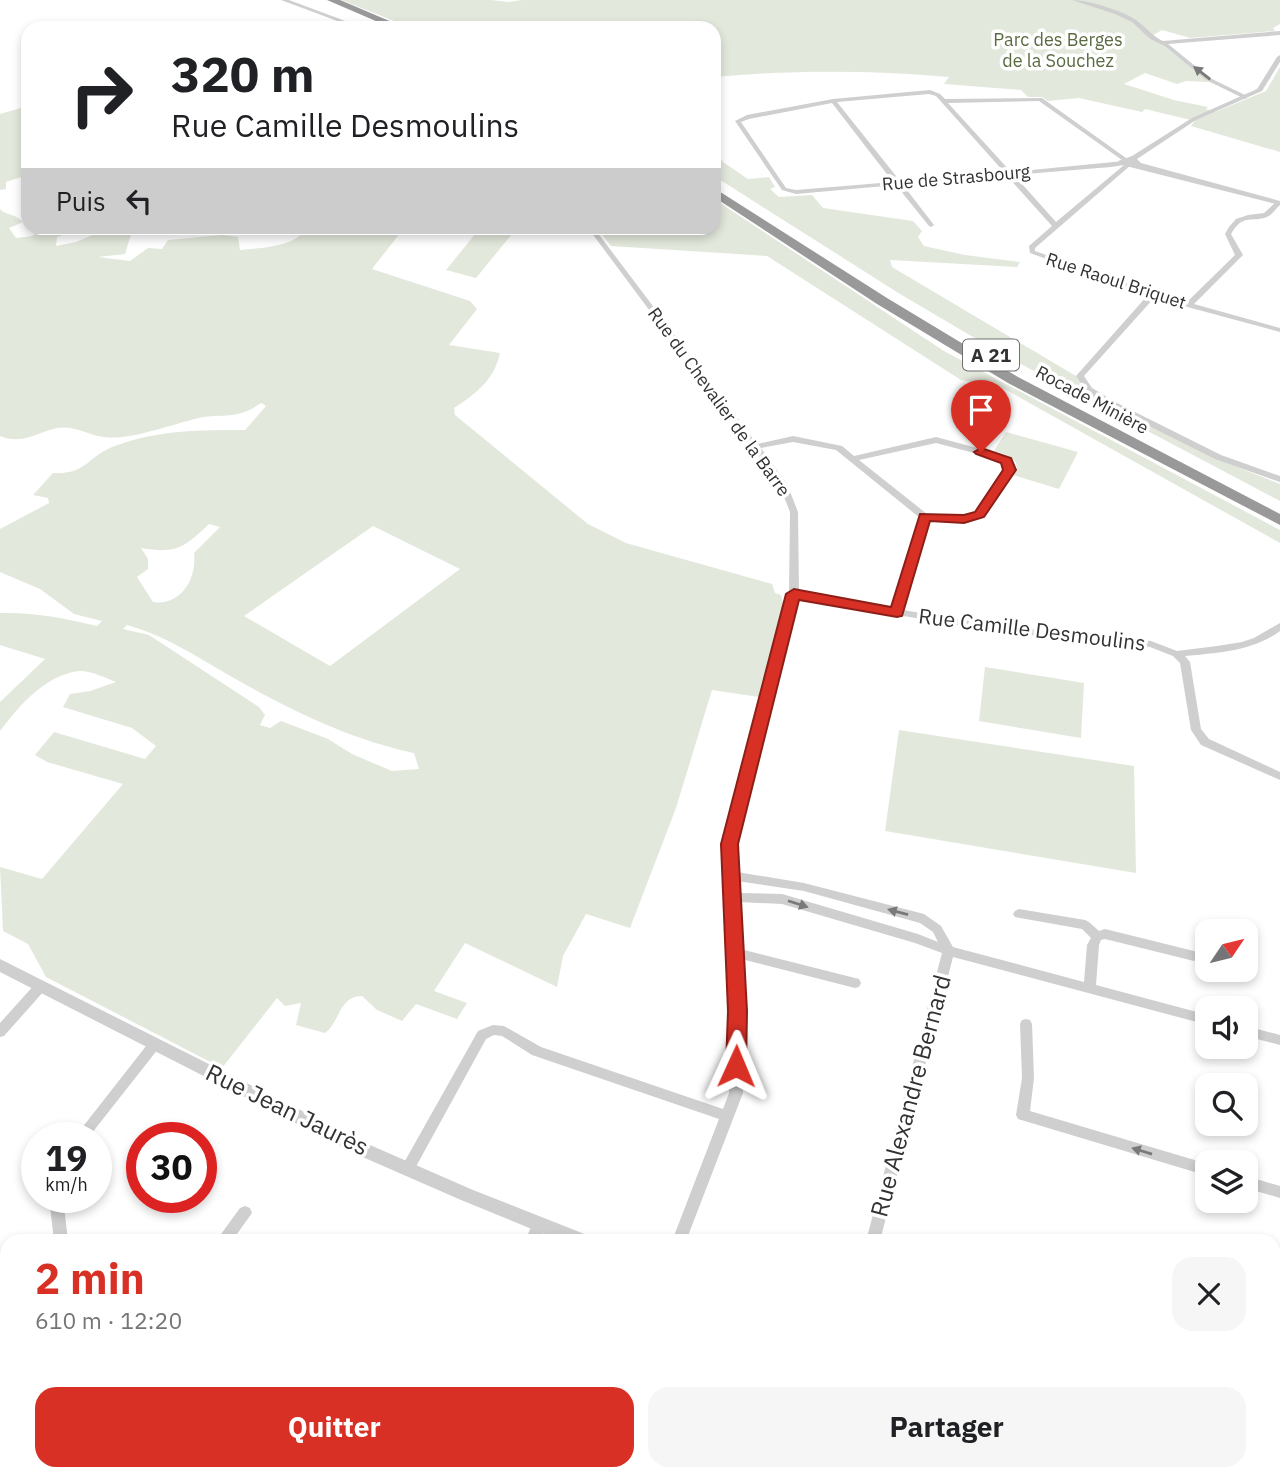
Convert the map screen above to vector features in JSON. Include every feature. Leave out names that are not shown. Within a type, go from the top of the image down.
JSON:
[{"type":"highway","points":[[316,0],[367,21]]},
{"type":"highway","points":[[332,0],[384,21]]},
{"type":"highway","name":"Rocade Minière","points":[[721,186],[839,263],[994,357],[1280,508]]},
{"type":"highway","name":"Rocade Minière","points":[[721,197],[892,308],[1013,380],[1280,520]]},
{"type":"street","points":[[284,0],[342,21]]},
{"type":"street","points":[[1075,0],[1125,16],[1208,79],[1245,97]]},
{"type":"street","points":[[1162,43],[1280,33]]},
{"type":"street","points":[[1126,163],[1194,119],[1262,89],[1280,57]]},
{"type":"street","points":[[833,101],[930,92],[945,101],[1056,226]]},
{"type":"street","points":[[945,101],[1040,99],[1126,163],[1279,203]]},
{"type":"street","points":[[833,101],[931,225]]},
{"type":"street","name":"Rue de Strasbourg","points":[[833,101],[739,119],[776,178],[788,192],[1126,163]]},
{"type":"street","name":"Rue Raoul Briquet","points":[[1126,163],[1031,247],[1032,253],[1152,295],[1280,330]]},
{"type":"street","points":[[1189,305],[1239,255],[1228,234],[1230,229],[1244,216],[1266,215],[1279,203]]},
{"type":"street","name":"Rue du Chevalier de la Barre","points":[[596,235],[755,447],[791,500],[796,528],[794,594],[730,844],[735,953],[736,1093],[682,1234]]},
{"type":"street","points":[[1152,295],[1080,376],[1084,386],[1114,405],[1198,447],[1244,468],[1280,479]]},
{"type":"street","points":[[755,447],[800,439],[839,449],[854,458],[925,517],[964,519],[979,514],[1010,470],[1009,464],[1000,457],[936,440],[854,458]]},
{"type":"street","points":[[897,612],[925,517]]},
{"type":"street","name":"Rue Camille Desmoulins","points":[[794,594],[992,628],[1151,644],[1176,654]]},
{"type":"street","points":[[1176,654],[1228,648],[1261,638],[1280,626]]},
{"type":"street","points":[[1176,654],[1185,662],[1196,730],[1200,737],[1214,748],[1280,776]]},
{"type":"street","points":[[730,875],[804,887],[924,919],[937,929],[949,951]]},
{"type":"street","points":[[731,897],[782,899],[918,939],[949,951],[1195,1017]]},
{"type":"street","points":[[1018,914],[1085,925],[1097,937]]},
{"type":"street","points":[[1090,989],[1093,945],[1097,937],[1105,934],[1194,956]]},
{"type":"street","name":"Rue Alexandre Bernard","points":[[875,1234],[949,951]]},
{"type":"street","points":[[735,953],[855,983]]},
{"type":"street","name":"Rue Jean Jaurès","points":[[0,965],[364,1150],[563,1234]]},
{"type":"street","points":[[0,1032],[40,987]]},
{"type":"street","points":[[1026,1024],[1028,1078],[1023,1115],[1195,1166]]},
{"type":"street","points":[[408,1168],[482,1035],[492,1030],[504,1031],[537,1051],[728,1116]]},
{"type":"street","points":[[1258,1034],[1280,1040]]},
{"type":"street","points":[[93,1122],[154,1045]]},
{"type":"street","points":[[1258,1186],[1280,1192]]},
{"type":"street","points":[[58,1213],[60,1234]]},
{"type":"street","points":[[228,1234],[245,1213]]},
{"type":"street","points":[[535,1234],[539,1225]]},
{"type":"green space","name":"Parc des Berges de la Souchez","points":[[341,0],[1280,0],[1280,24],[1273,28],[1275,31],[1190,38],[1162,30],[1148,38],[1166,47],[1209,82],[1186,81],[1177,84],[1145,73],[1124,84],[1174,100],[1208,107],[1206,109],[1215,112],[1266,91],[1280,67],[1280,152],[1191,126],[1195,121],[1145,109],[1142,112],[1079,98],[1048,101],[1042,97],[1028,97],[1021,90],[944,84],[949,77],[832,72],[721,77],[721,21],[394,21]]},
{"type":"green space","points":[[21,108],[21,177],[6,182],[6,189],[0,190],[0,114]]},
{"type":"green space","points":[[721,159],[748,179],[769,177],[775,187],[770,189],[779,197],[812,195],[823,208],[913,221],[922,231],[918,237],[924,246],[965,255],[1020,262],[1017,267],[890,260],[892,267],[1076,376],[1084,390],[1092,395],[1217,459],[1280,484],[1280,501],[1000,353],[900,294],[721,180]]},
{"type":"green space","points":[[721,204],[944,351],[1280,530],[1280,543],[1001,387],[961,380],[767,256],[611,246],[602,235],[721,235]]},
{"type":"green space","points":[[0,209],[21,220],[21,223],[9,228],[16,238],[63,235],[57,237],[56,246],[92,235],[131,235],[125,254],[98,257],[130,261],[148,248],[162,249],[168,240],[222,235],[238,237],[240,250],[286,243],[300,235],[399,235],[372,269],[470,301],[477,309],[449,345],[500,353],[489,378],[454,408],[455,415],[588,524],[626,543],[772,584],[775,593],[781,595],[783,605],[759,697],[712,690],[676,808],[630,928],[586,914],[563,956],[557,987],[465,943],[434,991],[467,1003],[457,1019],[416,1004],[402,1021],[377,1010],[362,996],[354,997],[344,1005],[325,1033],[296,1025],[301,1003],[285,1006],[277,998],[222,1068],[46,977],[28,944],[3,931],[0,867],[42,879],[123,784],[47,762],[35,755],[54,732],[145,759],[156,746],[132,728],[63,707],[70,694],[90,691],[116,682],[83,671],[67,674],[44,685],[24,702],[0,731],[0,702],[45,659],[0,645],[0,613],[49,616],[97,626],[102,621],[74,614],[40,589],[0,572],[0,529],[49,503],[48,498],[33,495],[53,473],[73,471],[106,450],[147,437],[196,431],[245,430],[266,406],[261,403],[241,413],[199,418],[126,437],[104,437],[63,427],[22,439],[0,436]],"holes":[[[209,524],[220,527],[194,553],[193,572],[185,589],[172,600],[153,602],[137,577],[148,569],[148,559],[141,548],[163,550],[179,547],[193,539]],[[373,526],[460,569],[330,666],[244,616]],[[127,625],[186,650],[304,715],[369,741],[414,753],[419,769],[392,771],[352,754],[328,739],[281,721],[270,728],[260,725],[265,715],[259,707],[149,635],[123,629]]]},
{"type":"green space","points":[[474,235],[511,235],[476,278],[446,270]]},
{"type":"green space","points":[[1006,432],[1078,452],[1059,489],[1013,475],[1017,468],[1014,461],[1009,456],[994,451]]},
{"type":"green space","points":[[985,667],[1084,683],[1081,738],[979,721]]},
{"type":"green space","points":[[899,730],[1134,766],[1136,873],[885,831]]},
{"type":"route","points":[[736,1066],[737,1011],[730,844],[794,594],[897,612],[925,517],[964,519],[979,514],[1010,470],[1006,460],[981,452]]}]
